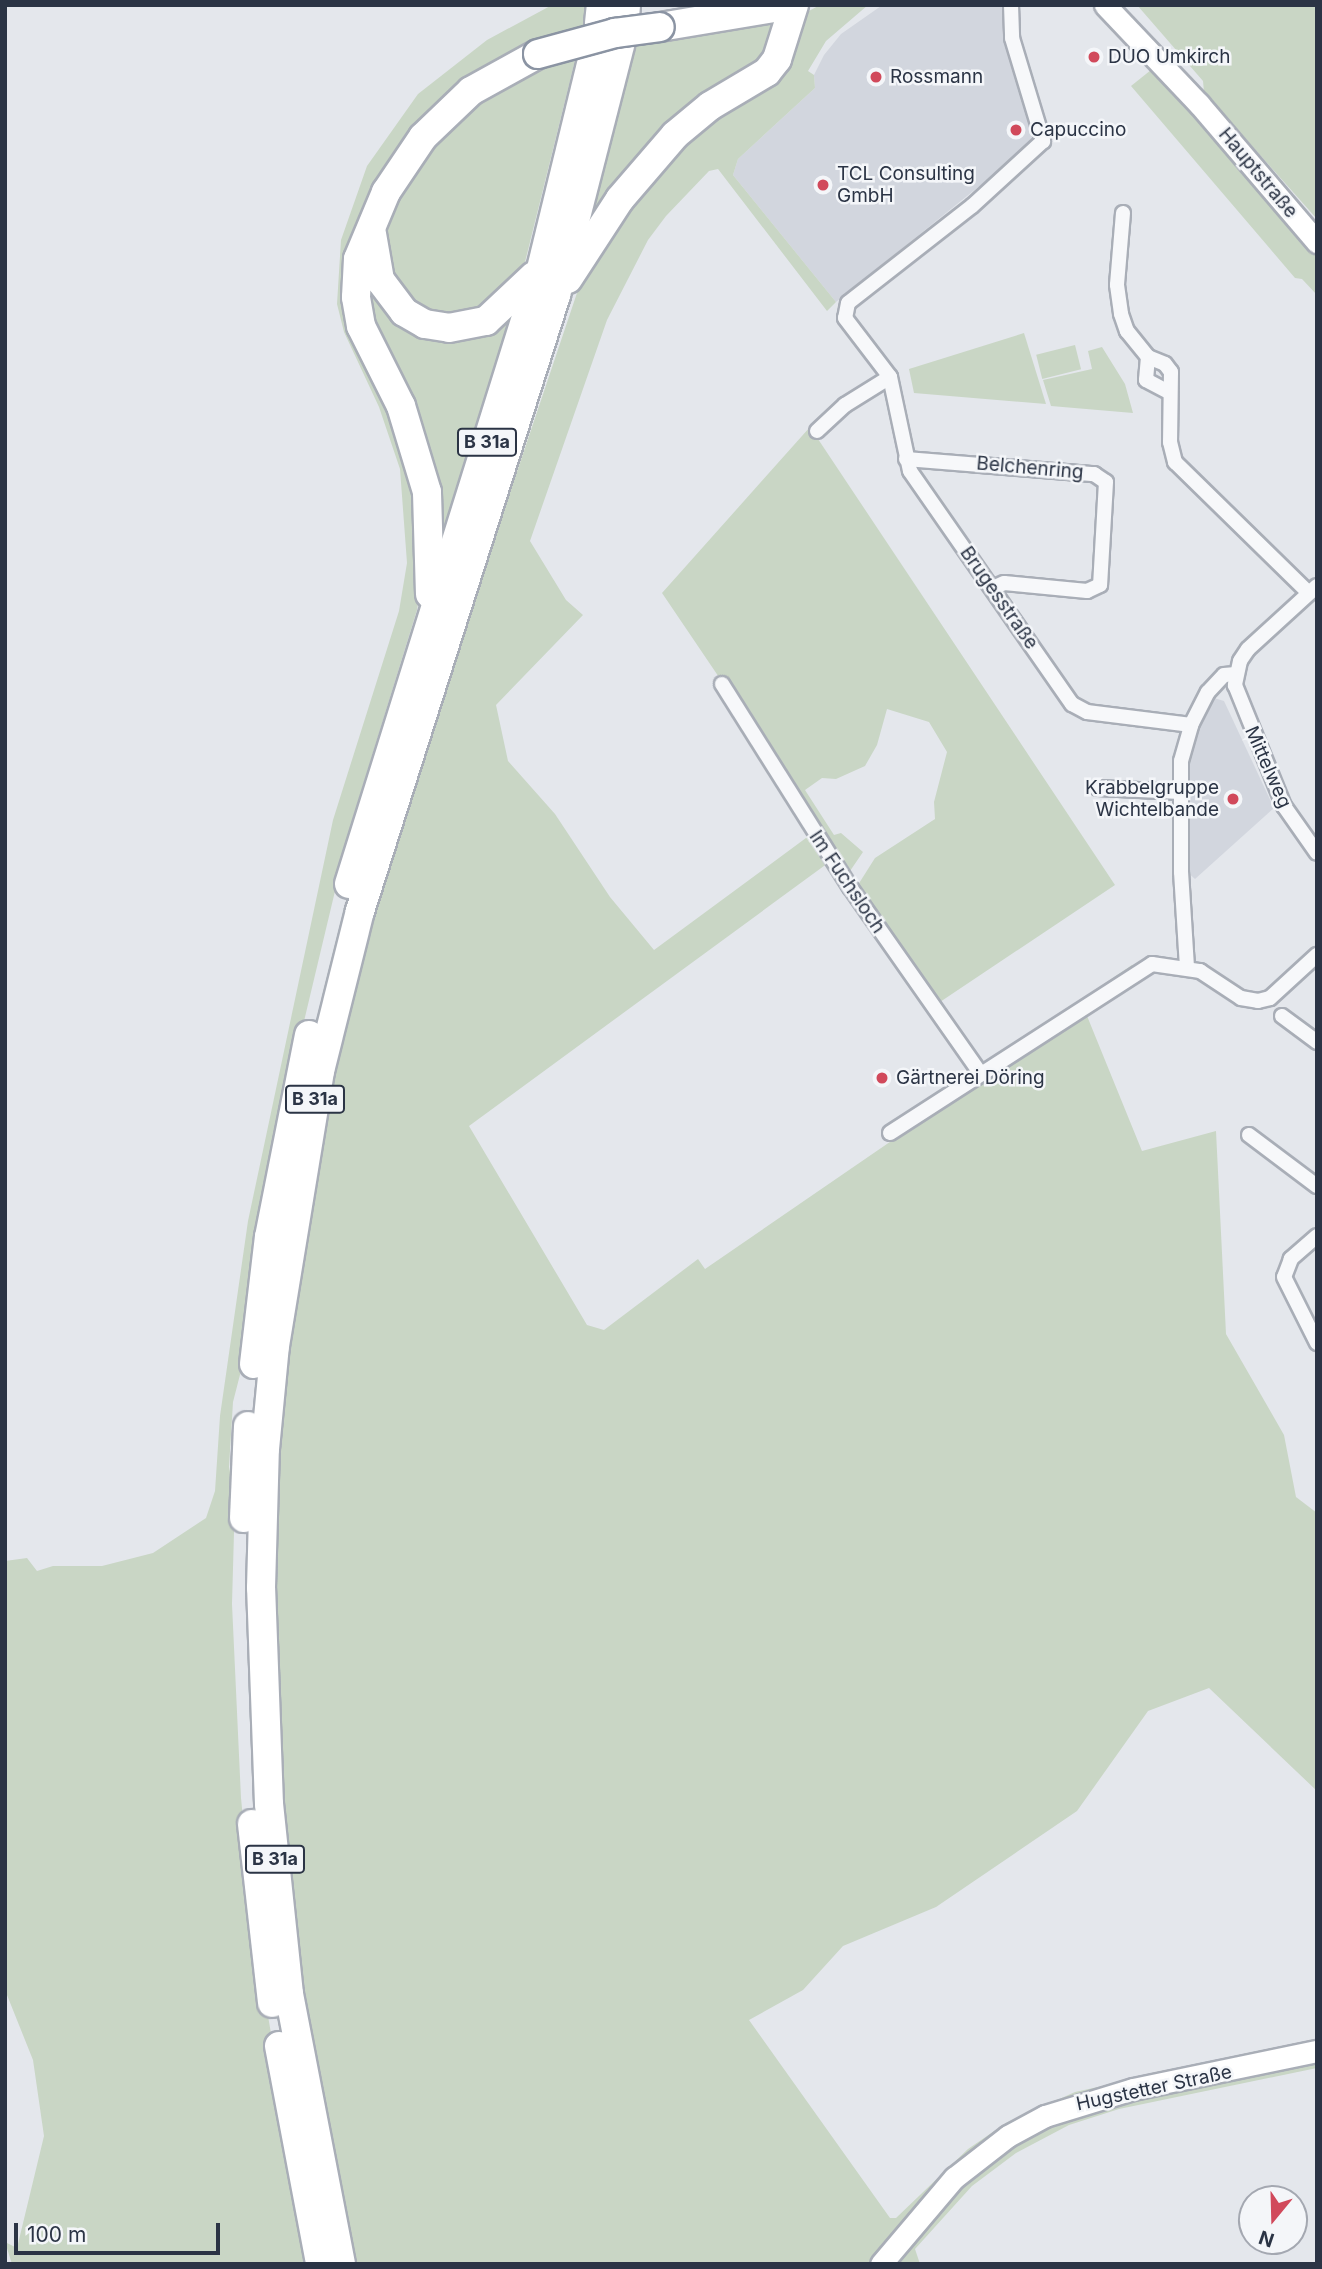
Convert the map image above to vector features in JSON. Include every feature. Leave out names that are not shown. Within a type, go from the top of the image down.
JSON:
[{"type":"highway","points":[[431,615],[427,492],[409,426],[359,314],[358,259],[372,221],[402,164],[445,113],[499,73],[538,54],[604,35],[793,5],[777,58],[767,72],[710,106],[646,165],[556,295]]},
{"type":"highway","name":"B 31a","points":[[320,2264],[271,2002],[249,1801],[243,1656],[245,1467],[260,1299],[292,1108],[363,835],[541,269],[607,48],[556,295],[360,911],[307,1138],[275,1346],[265,1449],[261,1588],[269,1804],[289,1994],[341,2264]]},
{"type":"highway","points":[[372,221],[374,262],[380,280],[404,312],[425,324],[449,328],[486,321],[508,305],[541,269]]},
{"type":"street","name":"Brugesstraße","points":[[1011,5],[1012,28],[1043,141],[972,206],[848,303],[845,318],[890,377],[906,459],[1072,704],[1087,712],[1191,725]]},
{"type":"street","points":[[1012,28],[1019,5]]},
{"type":"street","name":"Hauptstraße","points":[[1105,5],[1199,104],[1317,242]]},
{"type":"street","name":"Hauptstraße","points":[[1119,5],[1195,92],[1199,104]]},
{"type":"street","points":[[1123,213],[1117,285],[1121,314],[1127,331],[1148,358],[1165,364],[1171,372],[1170,442],[1175,462],[1313,589],[1248,649],[1236,674],[1224,675],[1211,688],[1191,725],[1181,761],[1180,792],[1187,967]]},
{"type":"street","points":[[1148,358],[1146,380],[1170,393]]},
{"type":"street","points":[[817,431],[845,405],[890,377]]},
{"type":"street","name":"Belchenring","points":[[906,459],[1094,474],[1106,482],[1100,584],[1087,591],[1003,583],[993,588]]},
{"type":"street","name":"Mittelweg","points":[[1236,674],[1239,700],[1271,778],[1284,806],[1317,853]]},
{"type":"street","name":"Im Fuchsloch","points":[[722,684],[835,865],[980,1073]]},
{"type":"street","points":[[1098,788],[1180,792]]},
{"type":"street","points":[[890,1133],[1134,973],[1152,964],[1187,967],[1213,978],[1241,998],[1258,1001],[1270,998],[1317,956]]},
{"type":"street","points":[[1282,1016],[1317,1042]]},
{"type":"street","points":[[1249,1135],[1317,1186]]},
{"type":"street","points":[[1317,1236],[1291,1259],[1284,1276],[1317,1343]]},
{"type":"street","name":"Hugstetter Straße","points":[[881,2264],[954,2178],[1008,2136],[1045,2116],[1133,2089],[1317,2051]]},
{"type":"shaded area","points":[[1002,5],[1006,46],[1035,130],[1030,145],[836,302],[733,175],[738,159],[815,88],[814,75],[824,55],[841,34],[881,6]]},
{"type":"shaded area","points":[[1214,698],[1224,701],[1274,808],[1195,879],[1186,871],[1186,766],[1191,746]]},
{"type":"green space","points":[[552,5],[586,5],[583,29],[469,83],[352,267],[408,435],[422,579],[417,610],[351,824],[285,1101],[243,1363],[233,1402],[229,1467],[235,1497],[232,1604],[241,1798],[255,1941],[311,2264],[12,2264],[5,2242],[17,2248],[44,2136],[33,2060],[5,1990],[5,1561],[27,1558],[37,1571],[53,1566],[102,1566],[153,1553],[206,1518],[215,1491],[220,1416],[248,1221],[333,820],[399,611],[407,563],[400,469],[379,407],[344,332],[337,304],[341,240],[367,166],[418,94],[487,40]]},
{"type":"green space","points":[[820,5],[868,5],[826,41],[808,71],[814,75],[815,88],[738,159],[733,175],[836,302],[827,311],[718,169],[709,171],[666,216],[648,240],[607,320],[530,541],[566,600],[583,615],[496,705],[508,761],[555,814],[610,897],[654,950],[810,835],[828,863],[469,1126],[587,1325],[604,1330],[698,1259],[705,1269],[986,1076],[982,1067],[1132,965],[1138,975],[1085,1011],[1142,1151],[1216,1131],[1226,1334],[1284,1435],[1296,1497],[1317,1513],[1317,1791],[1209,1688],[1148,1711],[1077,1811],[936,1907],[843,1946],[803,1990],[749,2020],[890,2218],[896,2218],[968,2149],[1006,2123],[1075,2092],[1317,2039],[1317,2068],[1119,2109],[1069,2125],[1016,2153],[972,2186],[915,2249],[920,2264],[346,2264],[287,1910],[271,1508],[302,1212],[364,932],[473,583],[490,552],[580,284],[638,183],[807,12]]},
{"type":"green space","points":[[1137,5],[1317,5],[1317,219],[1204,92],[1203,81]]},
{"type":"green space","points":[[781,14],[770,58],[734,85],[582,250],[632,41]]},
{"type":"green space","points":[[577,53],[525,262],[512,289],[464,319],[414,308],[384,272],[382,217],[421,150],[486,90]]},
{"type":"green space","points":[[1156,66],[1317,253],[1317,295],[1302,279],[1295,278],[1131,86]]},
{"type":"green space","points":[[367,259],[429,329],[524,293],[436,566],[364,311]]},
{"type":"green space","points":[[1024,333],[1046,404],[914,393],[909,369]]},
{"type":"green space","points":[[1075,345],[1081,369],[1042,379],[1036,355]]},
{"type":"green space","points":[[1102,347],[1125,384],[1133,413],[1051,406],[1043,380],[1092,369],[1088,351]]},
{"type":"green space","points":[[810,427],[1115,885],[937,1004],[856,888],[875,858],[935,819],[934,802],[947,752],[929,722],[887,709],[877,745],[865,766],[836,779],[822,778],[805,790],[834,835],[841,833],[863,852],[850,871],[662,593]]},
{"type":"place","name":"DUO Umkirch","points":[[1094,57]]},
{"type":"place","name":"Rossmann","points":[[876,77]]},
{"type":"place","name":"Capuccino","points":[[1016,130]]},
{"type":"place","name":"TCL Consulting GmbH","points":[[823,185]]},
{"type":"place","name":"Krabbelgruppe Wichtelbande","points":[[1233,799]]},
{"type":"place","name":"Gärtnerei Döring","points":[[882,1078]]}]
